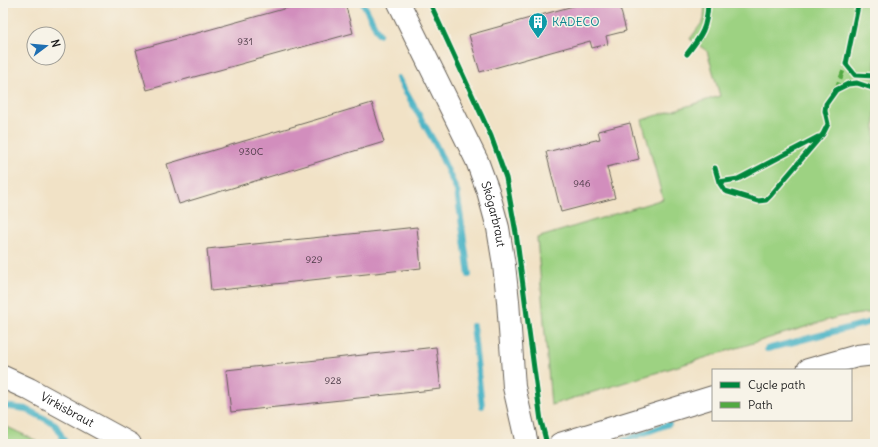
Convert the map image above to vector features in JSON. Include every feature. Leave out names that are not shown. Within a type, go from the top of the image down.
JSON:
[{"type":"street","name":"Skógarbraut","points":[[399,3],[477,161],[488,191],[498,228],[504,265],[514,387],[527,444]]},
{"type":"street","points":[[812,369],[857,356],[875,354]]},
{"type":"street","name":"Virkisbraut","points":[[3,377],[29,389],[130,444]]},
{"type":"street","points":[[560,444],[712,397]]},
{"type":"green space","points":[[705,3],[875,3],[875,312],[838,317],[551,405],[537,238],[663,199],[642,120],[720,96],[707,51],[690,39],[704,20]]},
{"type":"green space","points":[[3,425],[37,441],[39,444],[3,444]]},
{"type":"building","points":[[305,3],[345,3],[353,33],[147,90],[136,50]]},
{"type":"building","name":"KADECO","points":[[584,3],[619,3],[626,31],[606,36],[608,44],[592,48],[590,41],[480,72],[469,35]]},
{"type":"building","points":[[372,103],[384,142],[179,204],[167,164]]},
{"type":"building","points":[[630,123],[639,159],[607,167],[615,198],[561,212],[546,152],[600,139],[598,131]]},
{"type":"building","points":[[417,227],[421,268],[211,291],[207,249]]},
{"type":"building","points":[[436,347],[441,389],[231,412],[226,370]]},
{"type":"waterway","points":[[363,3],[379,34]]},
{"type":"waterway","points":[[398,78],[436,145],[457,191],[469,275]]},
{"type":"waterway","points":[[767,349],[875,322]]},
{"type":"waterway","points":[[473,326],[482,406]]},
{"type":"waterway","points":[[3,406],[26,409],[55,424],[66,444]]},
{"type":"waterway","points":[[623,441],[669,424]]},
{"type":"marked path","points":[[868,3],[872,3],[875,6]]},
{"type":"marked path","points":[[836,90],[846,64]]},
{"type":"cycle path","points":[[430,3],[491,136],[506,178],[516,233],[541,421],[547,444]]},
{"type":"cycle path","points":[[687,54],[703,31],[708,3]]},
{"type":"cycle path","points":[[866,3],[858,6],[846,64],[855,75],[875,76]]},
{"type":"cycle path","points":[[715,168],[719,182],[725,191],[758,201],[766,200],[823,134],[828,124],[825,111],[826,104],[836,90],[848,84],[857,83],[875,89]]},
{"type":"cycle path","points":[[719,182],[738,179],[818,137]]},
{"type":"place","name":"KADECO","points":[[538,39]]}]
